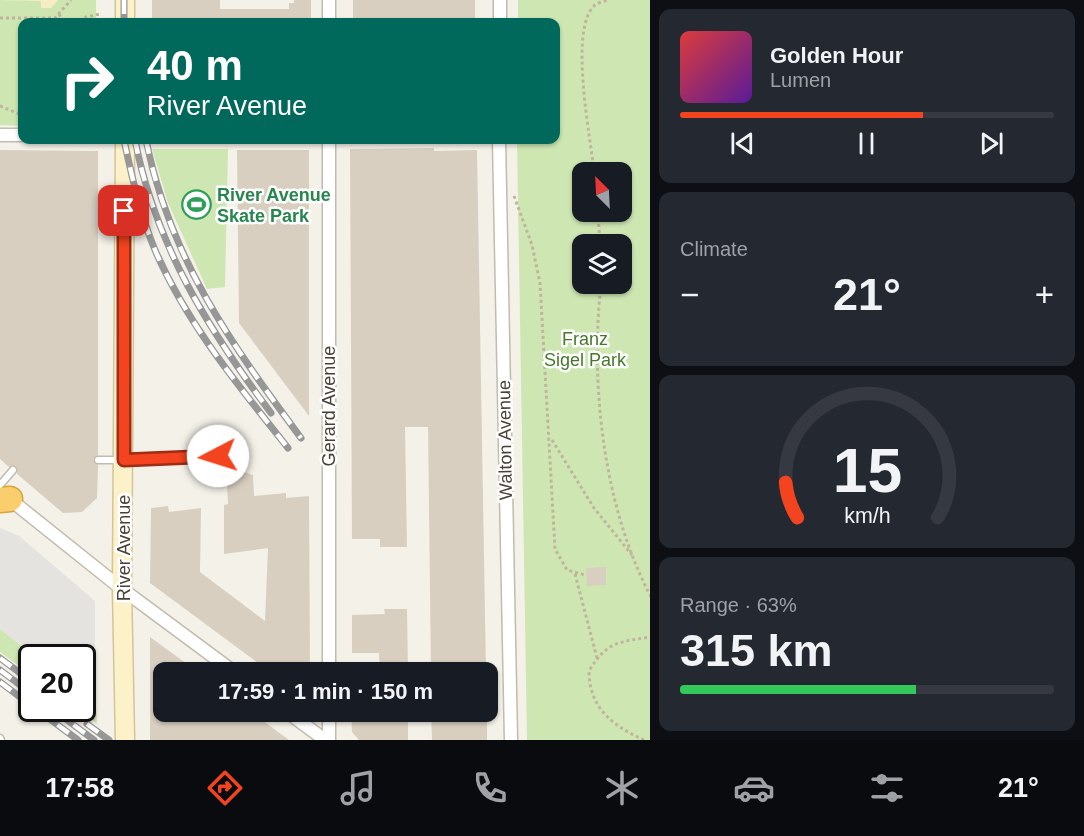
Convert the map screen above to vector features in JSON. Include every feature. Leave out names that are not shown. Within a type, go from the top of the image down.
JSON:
[{"type":"main road","points":[[125,0],[125,18]]},
{"type":"main road","name":"River Avenue","points":[[124,144],[122,589],[125,740]]},
{"type":"street","points":[[329,0],[329,18]]},
{"type":"street","points":[[500,0],[500,18]]},
{"type":"street","points":[[0,135],[18,135]]},
{"type":"street","name":"Gerard Avenue","points":[[329,144],[329,662]]},
{"type":"street","name":"Walton Avenue","points":[[499,144],[511,740]]},
{"type":"street","points":[[2,494],[122,589],[221,662]]},
{"type":"street","points":[[302,722],[327,740]]},
{"type":"street","points":[[327,740],[328,722]]},
{"type":"lane","points":[[98,460],[218,456]]},
{"type":"lane","points":[[2,494],[13,470]]},
{"type":"path","points":[[0,18],[55,18],[71,0]]},
{"type":"path","points":[[593,162],[585,110],[582,53],[588,15],[596,4],[608,0]]},
{"type":"path","points":[[59,14],[61,18]]},
{"type":"path","points":[[84,18],[100,14]]},
{"type":"path","points":[[0,106],[18,113]]},
{"type":"path","points":[[514,196],[532,246],[540,283],[550,437],[551,513],[555,549],[567,570],[585,575]]},
{"type":"path","points":[[601,294],[597,365],[603,427],[616,503],[650,595]]},
{"type":"path","points":[[550,437],[594,508],[635,559]]},
{"type":"path","points":[[575,574],[597,658]]},
{"type":"path","points":[[644,740],[619,728],[593,700],[589,671],[608,646],[620,641],[650,637]]},
{"type":"green space","points":[[0,0],[96,0],[96,18],[18,18],[18,126],[0,125]]},
{"type":"green space","name":"Franz Sigel Park","points":[[518,0],[650,0],[650,740],[527,740],[517,144],[560,144],[560,18],[518,18]]},
{"type":"green space","name":"River Avenue Skate Park","points":[[152,149],[228,149],[225,287],[207,289],[168,203]]},
{"type":"green space","points":[[0,629],[19,644],[18,665],[0,652]]},
{"type":"sand","points":[[0,0],[58,0],[51,8],[41,8],[41,1]]},
{"type":"shaded area","points":[[0,528],[19,536],[95,601],[95,644],[19,644],[0,629]]},
{"type":"building","points":[[152,0],[220,0],[220,9],[289,9],[289,3],[294,3],[294,0],[311,0],[311,18],[152,18]]},
{"type":"building","points":[[353,0],[475,0],[475,18],[353,18]]},
{"type":"building","points":[[350,149],[477,150],[486,662],[431,662],[428,427],[405,427],[407,547],[380,547],[380,539],[352,539]]},
{"type":"building","points":[[0,150],[98,151],[98,455],[93,459],[98,465],[97,498],[82,512],[63,513],[17,474],[16,466],[9,467],[0,459]]},
{"type":"building","points":[[237,150],[309,150],[309,416],[239,323]]},
{"type":"building","points":[[244,466],[244,472],[253,475],[254,496],[286,493],[286,498],[309,496],[310,662],[257,662],[150,583],[151,508],[168,506],[169,512],[201,508],[200,572],[265,621],[268,548],[224,554],[224,505],[228,504],[226,467]]},
{"type":"building","points":[[606,567],[606,585],[587,586],[586,568]]},
{"type":"building","points":[[384,609],[407,609],[408,662],[380,662],[379,653],[352,653],[352,615],[385,614]]},
{"type":"building","points":[[150,637],[184,662],[153,662],[153,722],[265,722],[289,740],[150,740]]},
{"type":"building","points":[[352,722],[408,722],[408,740],[359,740],[352,732]]},
{"type":"building","points":[[431,722],[487,722],[487,740],[432,740]]},
{"type":"railway","points":[[124,0],[124,18]]},
{"type":"railway","points":[[125,144],[145,223],[168,277],[198,329],[288,448]]},
{"type":"railway","points":[[136,144],[156,215],[187,284],[226,350],[271,413]]},
{"type":"railway","points":[[147,144],[170,223],[206,298],[250,368],[301,438]]},
{"type":"railway","points":[[0,658],[18,672]]},
{"type":"railway","points":[[0,670],[18,684]]},
{"type":"railway","points":[[0,682],[18,696]]},
{"type":"railway","points":[[54,722],[78,740]]},
{"type":"railway","points":[[70,722],[94,740]]},
{"type":"railway","points":[[87,724],[109,740]]},
{"type":"place","name":"River Avenue Skate Park","points":[[196,205]]},
{"type":"route","points":[[124,211],[124,460],[218,456]]}]
